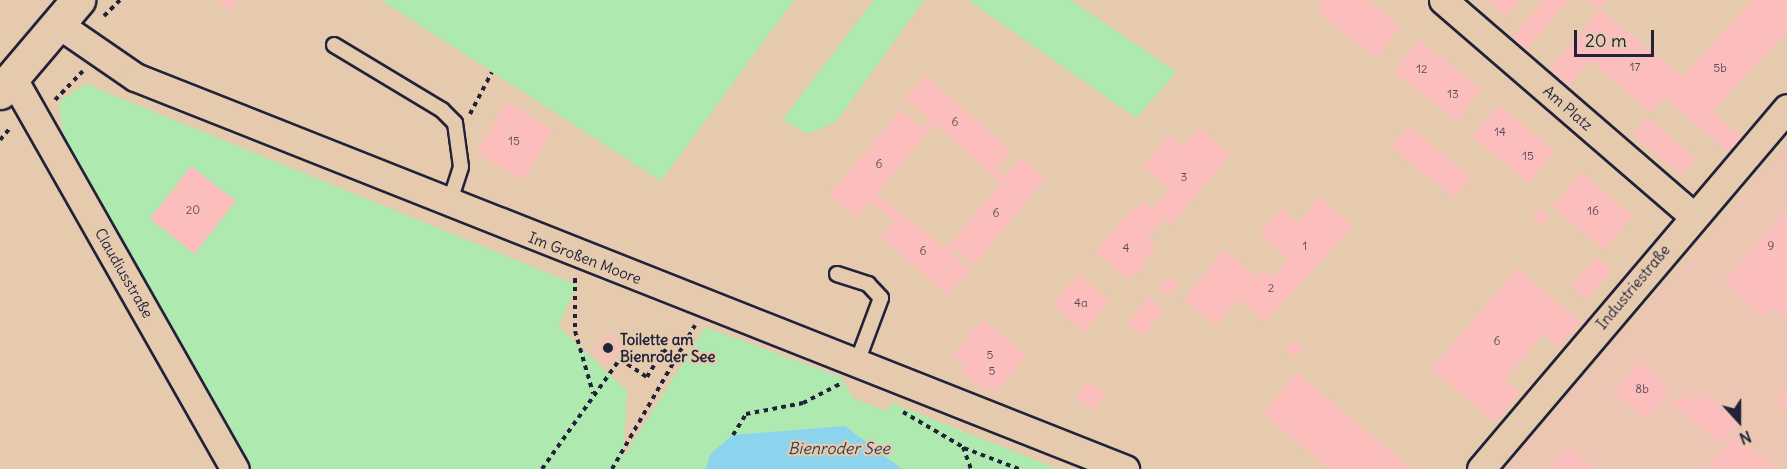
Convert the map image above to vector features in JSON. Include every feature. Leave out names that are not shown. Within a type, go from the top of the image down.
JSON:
[{"type":"street","name":"Am Platz","points":[[1443,0],[1693,216]]},
{"type":"street","name":"Im Großen Moore","points":[[68,12],[92,48],[135,77],[449,205],[1125,469]]},
{"type":"street","points":[[6,84],[68,12]]},
{"type":"street","name":"Claudiusstraße","points":[[6,84],[33,114],[235,469]]},
{"type":"street","name":"Industriestraße","points":[[1481,469],[1693,216],[1787,108]]},
{"type":"lane","points":[[334,45],[442,110],[460,132],[461,166],[449,205]]},
{"type":"lane","points":[[837,274],[868,284],[881,298],[857,365]]},
{"type":"path","points":[[0,140],[16,122],[48,108],[83,71],[105,15],[120,0]]},
{"type":"path","points":[[460,132],[492,72]]},
{"type":"path","points":[[572,253],[575,331],[593,394]]},
{"type":"path","points":[[612,469],[705,306]]},
{"type":"path","points":[[542,469],[620,358],[647,377],[663,350],[675,358]]},
{"type":"path","points":[[733,435],[746,414],[813,399],[833,390],[857,365]]},
{"type":"path","points":[[896,408],[963,447],[1019,469]]},
{"type":"path","points":[[963,447],[971,469]]},
{"type":"shaded area","points":[[1787,145],[1787,469],[1504,469]]},
{"type":"green space","points":[[381,0],[794,0],[661,181]]},
{"type":"green space","points":[[874,0],[924,0],[836,122],[807,134],[783,119]]},
{"type":"green space","points":[[968,0],[1071,0],[1176,72],[1136,118]]},
{"type":"green space","points":[[86,84],[577,285],[558,326],[627,391],[623,458],[705,327],[841,377],[853,398],[886,411],[892,403],[1058,469],[902,469],[845,426],[710,454],[706,469],[250,469],[65,153],[59,101]]},
{"type":"water","name":"Bienroder See","points":[[845,426],[902,469],[706,469],[710,454],[733,435]]},
{"type":"building","points":[[222,0],[239,0],[230,11],[219,3]]},
{"type":"building","points":[[1314,0],[1367,0],[1401,26],[1377,58],[1318,13],[1323,7]]},
{"type":"building","points":[[1485,0],[1520,0],[1506,17]]},
{"type":"building","points":[[1543,0],[1569,0],[1526,50],[1512,37]]},
{"type":"building","points":[[1587,0],[1608,0],[1600,10]]},
{"type":"building","points":[[1752,0],[1787,0],[1787,33],[1712,111],[1741,136],[1728,152],[1664,98],[1651,113],[1590,61],[1569,85],[1550,69],[1600,10],[1683,76]]},
{"type":"building","points":[[1419,40],[1482,89],[1457,122],[1394,72]]},
{"type":"building","points":[[925,75],[1011,150],[995,168],[1005,176],[1021,158],[1046,178],[975,264],[956,249],[952,254],[970,270],[947,295],[880,236],[894,222],[870,201],[856,218],[829,195],[901,110],[921,127],[929,119],[905,98]],"holes":[[[935,124],[1001,182],[946,249],[876,194]]]},
{"type":"building","points":[[506,102],[553,129],[523,180],[476,153]]},
{"type":"building","points":[[1499,105],[1555,152],[1529,183],[1473,136]]},
{"type":"building","points":[[1647,117],[1696,158],[1681,176],[1632,135]]},
{"type":"building","points":[[1408,126],[1471,177],[1454,198],[1391,147]]},
{"type":"building","points":[[1199,127],[1231,154],[1172,225],[1164,219],[1148,237],[1157,245],[1143,261],[1148,264],[1128,279],[1095,252],[1124,217],[1143,202],[1152,209],[1169,189],[1143,166],[1169,134],[1183,146]]},
{"type":"building","points":[[191,166],[236,201],[195,254],[150,219]]},
{"type":"building","points":[[1581,172],[1633,216],[1604,250],[1552,206]]},
{"type":"building","points":[[1319,197],[1354,226],[1265,322],[1238,299],[1216,326],[1183,299],[1225,250],[1257,277],[1263,269],[1273,277],[1288,258],[1259,234],[1281,208],[1298,223]]},
{"type":"building","points":[[1540,209],[1549,217],[1542,225],[1532,219]]},
{"type":"building","points":[[1787,210],[1787,318],[1773,306],[1764,317],[1724,283]]},
{"type":"building","points":[[1596,257],[1612,271],[1587,299],[1571,286]]},
{"type":"building","points":[[1517,268],[1581,322],[1559,347],[1543,334],[1505,380],[1520,393],[1495,423],[1431,369]]},
{"type":"building","points":[[1078,274],[1110,301],[1084,332],[1052,305]]},
{"type":"building","points":[[1169,276],[1179,285],[1168,297],[1158,288]]},
{"type":"building","points":[[1149,297],[1165,311],[1143,336],[1127,323]]},
{"type":"building","points":[[982,319],[1027,355],[996,392],[991,387],[986,392],[961,372],[965,366],[952,356]]},
{"type":"building","name":"Toilette am Bienroder See","points":[[608,333],[623,346],[608,363],[593,350]]},
{"type":"building","points":[[1294,340],[1303,348],[1294,358],[1285,350]]},
{"type":"building","points":[[1639,362],[1669,388],[1655,411],[1644,417],[1614,391]]},
{"type":"building","points":[[1297,372],[1412,469],[1329,469],[1263,414]]},
{"type":"building","points":[[1087,382],[1105,393],[1095,410],[1077,399]]},
{"type":"building","points":[[1787,388],[1787,410],[1776,401]]},
{"type":"building","points":[[1701,392],[1738,423],[1721,443],[1673,404],[1687,395],[1694,401]]},
{"type":"building","points":[[1735,435],[1776,469],[1706,469]]},
{"type":"building","points":[[1568,447],[1593,469],[1549,469]]},
{"type":"place","name":"Toilette am Bienroder See","points":[[608,348]]}]
